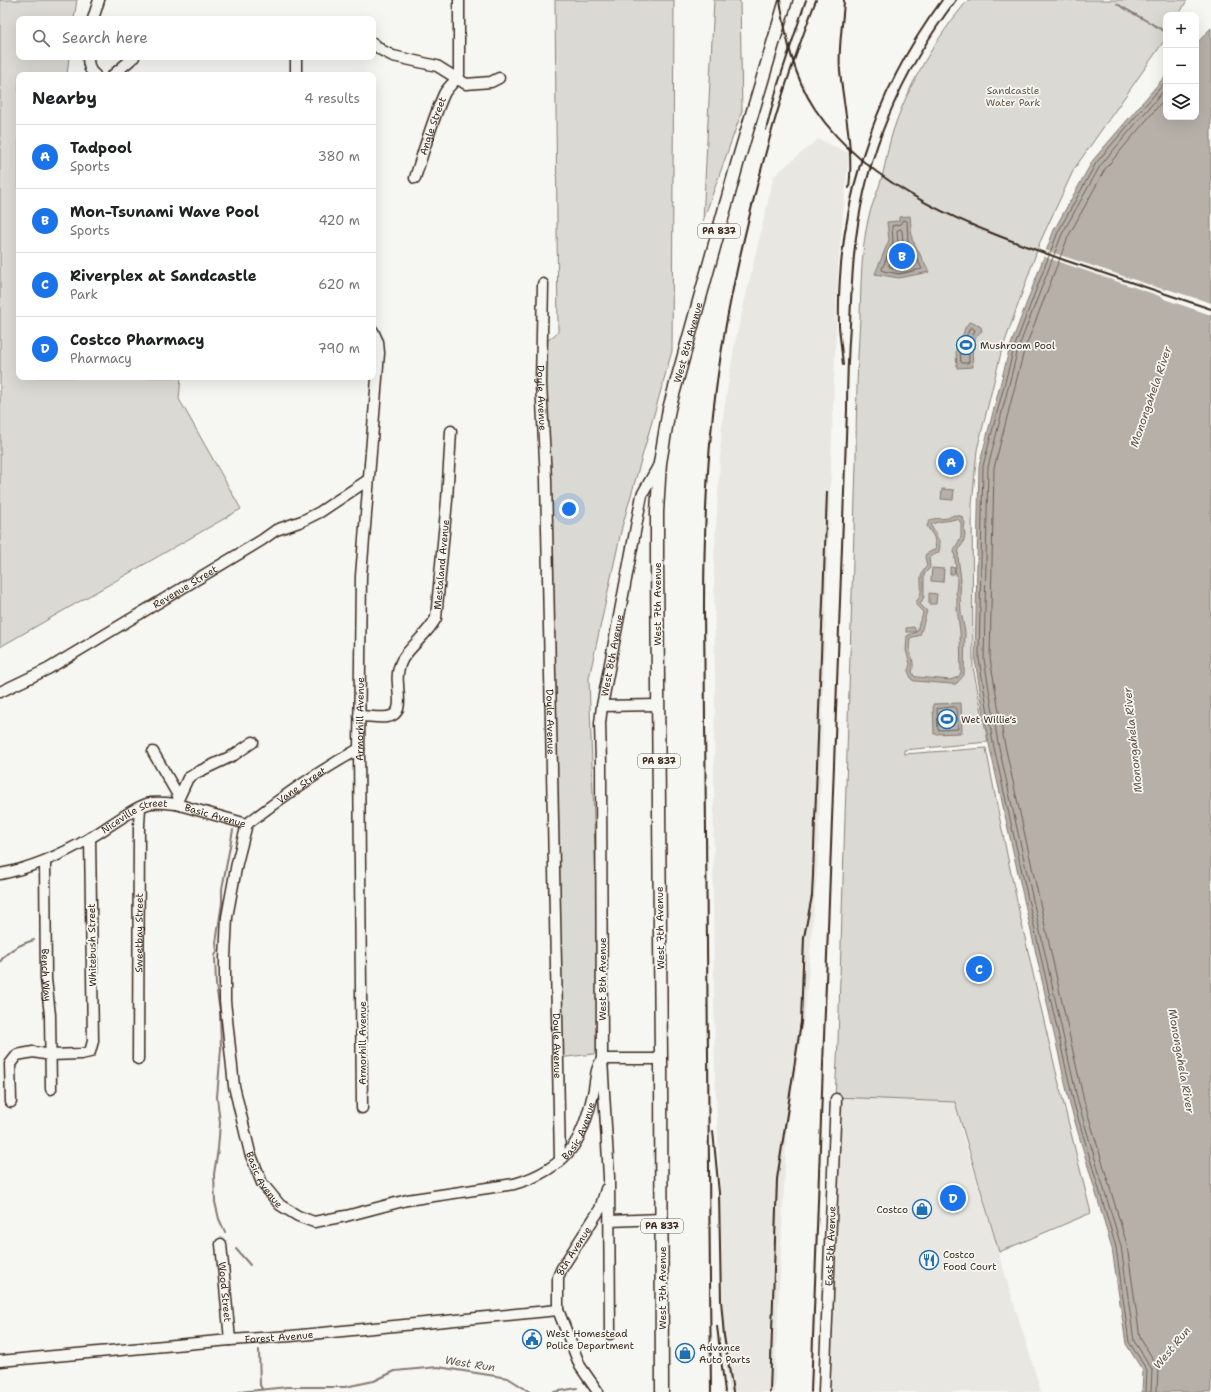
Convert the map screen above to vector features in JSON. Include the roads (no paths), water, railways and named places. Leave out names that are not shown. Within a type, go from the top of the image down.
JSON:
[{"type":"main road","name":"West 8th Avenue","points":[[660,463],[669,409],[738,161],[786,0]]},
{"type":"main road","name":"West 7th Avenue","points":[[660,463],[657,512],[662,1059],[662,1392]]},
{"type":"street","points":[[94,16],[99,0]]},
{"type":"street","points":[[457,79],[459,74],[459,0]]},
{"type":"street","points":[[376,46],[393,56],[436,66],[466,84],[492,82],[499,78]]},
{"type":"street","points":[[88,60],[92,72]]},
{"type":"street","points":[[116,72],[130,60]]},
{"type":"street","points":[[296,60],[296,72]]},
{"type":"street","name":"Angle Street","points":[[415,178],[434,118],[445,91],[457,79]]},
{"type":"street","name":"Doyle Avenue","points":[[543,284],[541,383],[546,486],[560,1160]]},
{"type":"street","name":"Armorhill Avenue","points":[[362,1108],[359,749],[361,576],[379,354],[376,338]]},
{"type":"street","name":"Mestaland Avenue","points":[[359,716],[387,717],[394,715],[400,702],[398,673],[401,662],[432,626],[436,618],[447,500],[451,431]]},
{"type":"street","name":"West 8th Avenue","points":[[610,1334],[609,1177],[602,1058],[602,764],[600,723],[642,495],[660,463]]},
{"type":"street","name":"Revenue Street","points":[[0,692],[48,669],[262,540],[276,530],[320,512],[368,480]]},
{"type":"street","points":[[602,706],[658,705]]},
{"type":"street","name":"Niceville Street","points":[[0,874],[22,869],[45,861],[90,838],[140,807],[152,803],[177,800],[188,778],[234,756],[253,742]]},
{"type":"street","name":"Vane Street","points":[[247,824],[281,798],[359,749]]},
{"type":"street","name":"Basic Avenue","points":[[153,752],[177,800],[247,824],[237,863],[228,917],[225,958],[225,1001],[234,1086],[250,1153],[262,1183],[280,1205],[298,1216],[314,1222],[346,1216],[407,1200],[526,1181],[550,1168],[574,1145],[585,1121],[594,1090],[596,1068],[602,1058]]},
{"type":"street","name":"Sweetbay Street","points":[[138,1059],[140,807]]},
{"type":"street","name":"Whitebush Street","points":[[51,1054],[81,1054],[90,1052],[93,1041],[90,838]]},
{"type":"street","name":"Bench Way","points":[[45,861],[46,979],[51,1054],[51,1089]]},
{"type":"street","points":[[11,1102],[10,1064],[17,1054],[33,1052],[51,1054]]},
{"type":"street","points":[[602,1058],[662,1059]]},
{"type":"street","name":"East 5th Avenue","points":[[824,1392],[836,1099]]},
{"type":"street","name":"8th Avenue","points":[[598,1392],[580,1366],[558,1310],[558,1277],[562,1268],[600,1209],[606,1194],[609,1177]]},
{"type":"street","points":[[610,1221],[662,1219]]},
{"type":"street","name":"Wood Street","points":[[222,1244],[230,1340]]},
{"type":"street","name":"Forest Avenue","points":[[0,1361],[230,1340],[291,1336],[558,1310]]},
{"type":"water","name":"Monongahela River","points":[[1211,28],[1211,1392],[1142,1392],[1143,1371],[1126,1344],[1112,1248],[1070,1105],[989,744],[975,660],[979,466],[1010,347],[1054,230],[1093,160],[1163,78],[1163,120],[1199,120],[1199,41]]},
{"type":"water","points":[[910,216],[912,239],[929,272],[899,278],[875,274],[889,240],[887,222],[899,221],[899,217]]},
{"type":"water","name":"Mushroom Pool","points":[[969,322],[975,323],[974,324],[981,327],[982,331],[978,334],[974,342],[973,367],[957,368],[956,351]]},
{"type":"water","points":[[946,452],[958,454],[960,458],[959,468],[947,473],[942,471],[941,468],[943,455]]},
{"type":"water","points":[[942,489],[954,490],[953,500],[941,499]]},
{"type":"water","points":[[954,515],[961,516],[965,523],[965,536],[959,549],[958,557],[961,580],[961,612],[965,632],[964,675],[956,684],[912,680],[908,671],[910,664],[906,650],[907,636],[918,630],[923,612],[916,605],[916,603],[921,591],[921,577],[927,566],[925,557],[926,554],[936,549],[934,537],[927,526],[928,523],[933,519],[948,518]],"holes":[[[958,519],[961,523],[961,537],[954,550],[956,568],[950,567],[950,574],[954,574],[955,568],[960,632],[961,673],[958,677],[950,680],[917,677],[914,676],[912,672],[913,663],[910,638],[921,634],[927,611],[920,604],[924,597],[924,576],[930,568],[929,557],[938,553],[940,549],[938,538],[931,525],[934,523]]]},
{"type":"water","points":[[932,568],[944,569],[943,582],[931,581]]},
{"type":"water","points":[[929,593],[937,594],[936,604],[929,604]]},
{"type":"water","points":[[914,627],[916,632],[906,632],[906,628]]},
{"type":"water","name":"Wet Willie's","points":[[961,703],[962,733],[934,734],[933,704]]},
{"type":"waterway","points":[[1117,4],[1163,30]]},
{"type":"waterway","points":[[225,1232],[219,1219],[215,1202],[214,1174],[220,1123],[217,1097],[221,1049],[220,1011],[216,985],[215,956],[217,951],[216,943],[222,903],[222,889],[233,830]]},
{"type":"waterway","points":[[0,962],[6,954],[15,948],[34,940]]},
{"type":"waterway","points":[[236,1249],[250,1265]]},
{"type":"waterway","points":[[259,1350],[260,1385],[262,1389]]},
{"type":"waterway","name":"West Run","points":[[239,1392],[287,1387],[345,1387],[374,1381],[395,1371],[438,1367],[508,1378],[530,1392]]},
{"type":"waterway","name":"West Run","points":[[554,1392],[577,1388]]},
{"type":"railway","points":[[780,0],[788,42],[796,70],[807,96],[815,109],[838,138],[865,163],[896,185],[928,204],[962,221],[1033,249],[1211,309]]},
{"type":"railway","points":[[766,130],[778,84],[806,0]]},
{"type":"railway","points":[[711,1392],[704,608],[704,553],[710,444],[719,368],[739,261],[773,127],[790,73],[816,0]]},
{"type":"railway","points":[[844,0],[840,44],[840,71],[848,129],[850,158],[849,188]]},
{"type":"railway","points":[[843,365],[839,326],[840,282],[844,239],[852,196],[863,154],[878,114],[896,74],[917,36],[942,0]]},
{"type":"railway","points":[[811,1392],[848,368],[855,249],[861,205],[878,142],[890,112],[920,54],[956,0]]},
{"type":"railway","points":[[770,1392],[777,1179],[801,1022],[804,937],[812,896],[827,492]]},
{"type":"railway","points":[[713,1131],[719,1193],[721,1300],[724,1336],[733,1392]]},
{"type":"railway","points":[[717,1326],[725,1392]]},
{"type":"place","name":"Mon-Tsunami Wave Pool","points":[[902,256]]},
{"type":"place","name":"Mushroom Pool","points":[[966,345]]},
{"type":"place","name":"Tadpool","points":[[951,462]]},
{"type":"place","name":"Wet Willie's","points":[[947,719]]},
{"type":"place","name":"Riverplex at Sandcastle","points":[[979,969]]},
{"type":"place","name":"Costco Pharmacy","points":[[953,1198]]},
{"type":"place","name":"Costco","points":[[922,1209]]},
{"type":"place","name":"Costco Food Court","points":[[929,1260]]},
{"type":"place","name":"West Homestead Police Department","points":[[532,1339]]},
{"type":"place","name":"Advance Auto Parts","points":[[685,1353]]},
{"type":"park label","name":"Sandcastle Water Park","points":[[1013,96]]}]
